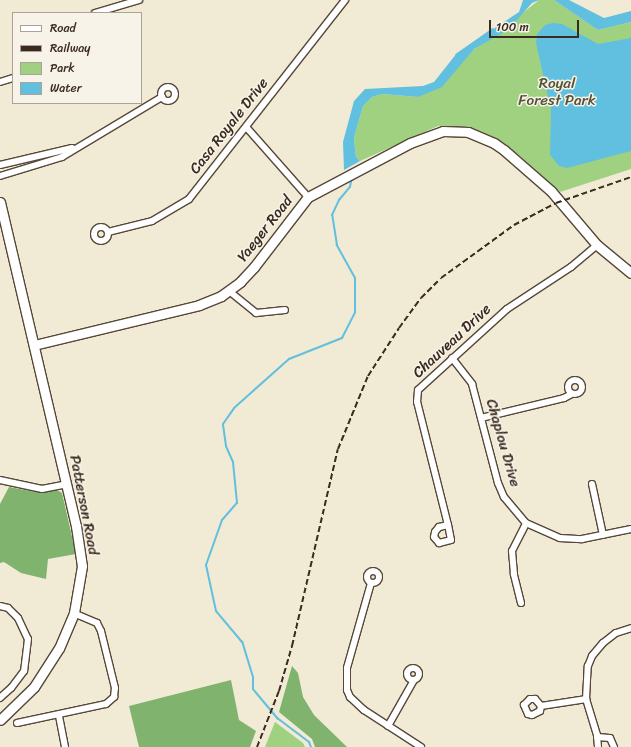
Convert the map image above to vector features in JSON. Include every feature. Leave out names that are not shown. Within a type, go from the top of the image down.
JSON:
[{"type":"street","points":[[97,12],[139,0]]},
{"type":"street","name":"Casa Royale Drive","points":[[108,232],[152,221],[184,203],[246,128],[345,0]]},
{"type":"street","points":[[0,82],[12,78]]},
{"type":"street","points":[[0,176],[44,164],[62,157],[162,97]]},
{"type":"street","points":[[246,128],[308,197]]},
{"type":"street","name":"Yaeger Road","points":[[34,345],[199,305],[229,291],[254,267],[308,197],[342,177],[431,134],[454,130],[481,136],[504,150],[540,180],[597,246],[631,273]]},
{"type":"street","points":[[0,165],[77,147]]},
{"type":"street","points":[[0,202],[34,345]]},
{"type":"street","name":"Chauveau Drive","points":[[448,525],[417,402],[418,390],[507,309],[571,267],[597,246]]},
{"type":"street","points":[[229,291],[256,313],[285,310]]},
{"type":"street","name":"Patterson Road","points":[[0,720],[23,700],[43,674],[66,636],[74,614],[81,584],[82,554],[34,345]]},
{"type":"street","name":"Chaplou Drive","points":[[452,358],[471,380],[498,483],[504,496],[526,523],[560,538],[582,539],[631,529]]},
{"type":"street","points":[[481,418],[564,398],[572,394]]},
{"type":"street","points":[[0,480],[42,489],[67,484]]},
{"type":"street","points":[[592,484],[603,535]]},
{"type":"street","points":[[521,603],[513,568],[512,551],[526,523]]},
{"type":"street","points":[[371,583],[345,680],[350,697],[388,726],[421,747]]},
{"type":"street","points":[[0,606],[8,608],[21,621],[26,630],[28,650],[24,671],[11,688],[0,698]]},
{"type":"street","points":[[17,723],[59,716],[106,704],[114,697],[116,688],[101,631],[97,623],[74,614]]},
{"type":"street","points":[[598,747],[597,737],[586,699],[586,677],[592,656],[609,638],[631,628]]},
{"type":"street","points":[[388,726],[414,680]]},
{"type":"street","points":[[541,706],[586,699]]},
{"type":"street","points":[[59,716],[65,747]]},
{"type":"street","points":[[597,737],[610,738],[614,747]]},
{"type":"green space","name":"Royal Forest Park","points":[[539,0],[554,0],[598,30],[631,22],[631,169],[560,192],[519,155],[480,131],[438,126],[360,161],[356,157],[354,138],[363,106],[372,97],[382,94],[418,97],[474,49],[489,40]]},
{"type":"green space","points":[[9,487],[36,492],[57,490],[62,493],[76,554],[48,559],[46,579],[21,573],[4,562],[0,563],[0,504]]},
{"type":"green space","points":[[292,666],[298,673],[303,697],[314,715],[347,747],[315,747],[312,739],[279,712]]},
{"type":"green space","points":[[231,680],[239,720],[256,731],[250,747],[139,747],[129,706]]},
{"type":"green space","points":[[275,722],[303,743],[305,747],[265,747]]},
{"type":"water","points":[[523,0],[539,0],[532,3],[508,30],[474,49],[442,87],[418,97],[382,94],[372,97],[363,106],[354,138],[356,157],[360,161],[344,170],[343,142],[354,101],[365,89],[423,86],[434,82],[457,53],[519,12]]},
{"type":"water","points":[[554,0],[569,0],[604,18],[631,11],[631,22],[598,30]]},
{"type":"water","points":[[553,23],[562,24],[598,44],[631,38],[631,151],[567,168],[559,166],[550,155],[551,110],[536,43],[537,34],[545,25]]},
{"type":"waterway","points":[[456,55],[493,29]]},
{"type":"waterway","points":[[311,747],[309,742],[278,719],[253,689],[253,677],[242,642],[216,611],[206,565],[222,520],[237,503],[233,462],[226,446],[223,424],[234,408],[289,359],[342,338],[355,312],[355,278],[337,245],[332,215],[339,200],[350,187],[352,176]]},
{"type":"railway","points":[[257,747],[279,691],[292,646],[338,449],[368,376],[399,328],[421,298],[441,278],[514,225],[556,203],[631,177]]}]
